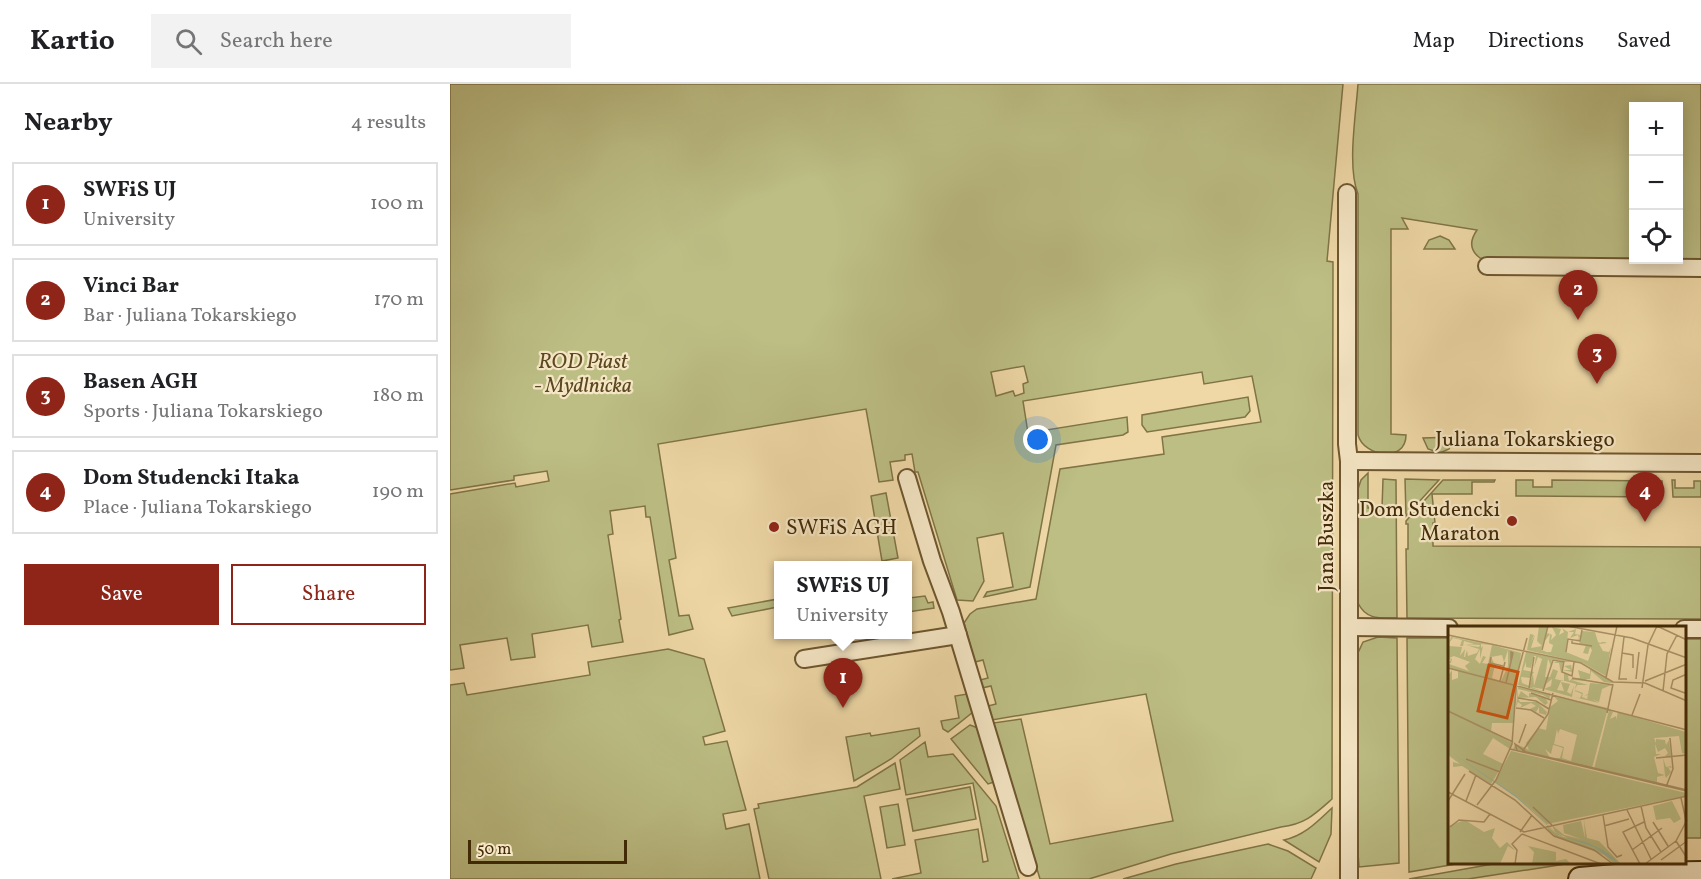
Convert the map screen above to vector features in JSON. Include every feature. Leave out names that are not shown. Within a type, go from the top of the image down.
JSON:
[{"type":"street","name":"Jana Buszka","points":[[1347,193],[1349,879]]},
{"type":"street","points":[[1487,266],[1701,268]]},
{"type":"street","name":"Juliana Tokarskiego","points":[[1349,461],[1701,463]]},
{"type":"street","points":[[907,478],[932,561],[958,635],[1028,867]]},
{"type":"street","points":[[1349,627],[1448,628]]},
{"type":"street","points":[[804,659],[958,635]]},
{"type":"street","points":[[1580,879],[1640,874],[1701,873]]},
{"type":"green space","name":"ROD Piast - Mydlnicka","points":[[450,84],[1343,84],[1327,261],[1333,262],[1332,799],[1303,821],[1171,854],[1089,879],[1040,879],[993,723],[1021,719],[1050,844],[1173,821],[1146,694],[992,720],[988,706],[996,704],[991,686],[982,688],[980,680],[988,678],[983,660],[975,662],[964,623],[977,609],[1036,599],[1060,469],[1164,454],[1162,437],[1261,422],[1252,376],[1204,384],[1202,372],[1023,401],[1028,433],[1127,417],[1128,432],[1123,435],[1056,445],[1030,587],[984,597],[987,592],[1013,587],[1003,533],[977,538],[984,581],[973,601],[957,600],[918,472],[915,472],[912,454],[905,455],[905,460],[890,462],[893,480],[879,482],[866,409],[658,444],[676,558],[669,560],[679,616],[689,615],[693,629],[669,635],[650,517],[646,517],[645,506],[610,511],[613,534],[608,535],[623,642],[592,647],[588,625],[532,634],[535,657],[511,660],[507,638],[460,645],[464,668],[450,670],[450,494],[515,483],[516,487],[549,481],[547,471],[514,476],[514,480],[450,490]],"holes":[[[1024,366],[1028,382],[1023,384],[1024,393],[1015,396],[1013,391],[996,396],[991,372]]]},
{"type":"green space","points":[[1358,84],[1701,84],[1701,260],[1683,259],[1683,102],[1629,102],[1629,259],[1480,258],[1472,248],[1473,237],[1477,230],[1402,218],[1408,229],[1391,229],[1391,434],[1406,435],[1404,444],[1399,450],[1384,454],[1376,452],[1368,448],[1358,435],[1358,194],[1353,170]]},
{"type":"green space","points":[[1440,236],[1449,240],[1455,249],[1424,249],[1429,240]]},
{"type":"green space","points":[[1248,397],[1250,411],[1245,417],[1147,432],[1142,425],[1142,415]]},
{"type":"green space","points":[[1455,437],[1449,449],[1440,453],[1428,449],[1423,438]]},
{"type":"green space","points":[[1368,473],[1368,508],[1382,508],[1383,479],[1396,480],[1397,618],[1379,618],[1369,615],[1361,609],[1358,603],[1357,492],[1361,480]]},
{"type":"green space","points":[[1405,479],[1439,480],[1406,516]]},
{"type":"green space","points":[[1443,480],[1495,480],[1494,482],[1472,482],[1472,494],[1432,494],[1435,523],[1433,523],[1433,546],[1701,547],[1701,619],[1407,618],[1408,524],[1406,521]]},
{"type":"green space","points":[[1516,480],[1533,480],[1533,487],[1552,487],[1552,480],[1662,481],[1662,497],[1516,496]]},
{"type":"green space","points":[[1672,480],[1675,480],[1675,488],[1694,488],[1694,481],[1701,481],[1701,497],[1673,497]]},
{"type":"green space","points":[[886,493],[898,558],[882,561],[871,496]]},
{"type":"green space","points":[[925,596],[928,603],[933,602],[934,608],[912,611],[912,598]]},
{"type":"green space","points":[[774,600],[774,608],[732,616],[728,608]]},
{"type":"green space","points":[[1378,637],[1397,638],[1399,863],[1359,867],[1356,826],[1357,655],[1363,642]]},
{"type":"green space","points":[[1407,638],[1448,638],[1448,864],[1456,864],[1409,872]]},
{"type":"green space","points":[[1686,639],[1701,639],[1701,838],[1686,838]]},
{"type":"green space","points":[[668,649],[704,659],[725,731],[703,737],[705,745],[727,741],[746,810],[723,814],[726,829],[749,824],[760,879],[450,879],[450,685],[464,683],[467,695],[590,675],[588,662]]},
{"type":"green space","points":[[967,694],[973,712],[948,732],[943,729],[941,721],[959,718],[955,696]]},
{"type":"green space","points":[[970,725],[978,728],[994,782],[988,784],[951,739]]},
{"type":"green space","points":[[919,728],[920,736],[891,759],[854,781],[846,737],[870,733],[871,736]]},
{"type":"green space","points":[[925,742],[928,757],[953,754],[996,806],[1019,879],[892,879],[921,873],[915,840],[978,829],[983,862],[988,861],[973,783],[906,795],[900,760]]},
{"type":"green space","points":[[895,763],[900,789],[864,796],[881,879],[769,879],[754,809],[759,808],[758,804],[857,787]]},
{"type":"green space","points":[[970,787],[976,819],[913,831],[907,799]]},
{"type":"green space","points":[[898,804],[905,845],[887,848],[880,807]]},
{"type":"green space","points":[[1332,808],[1331,834],[1319,862],[1284,840],[1304,832]]},
{"type":"green space","points":[[1268,844],[1288,851],[1316,868],[1311,879],[1123,879],[1176,864]]},
{"type":"green space","points":[[1493,864],[1566,864],[1468,879],[1409,879]]},
{"type":"place","name":"Vinci Bar","points":[[1578,320]]},
{"type":"place","name":"Basen AGH","points":[[1597,384]]},
{"type":"place","name":"Dom Studencki Maraton","points":[[1512,521]]},
{"type":"place","name":"Dom Studencki Itaka","points":[[1645,522]]},
{"type":"place","name":"SWFiS AGH","points":[[774,527]]},
{"type":"place","name":"SWFiS UJ","points":[[843,708]]}]
